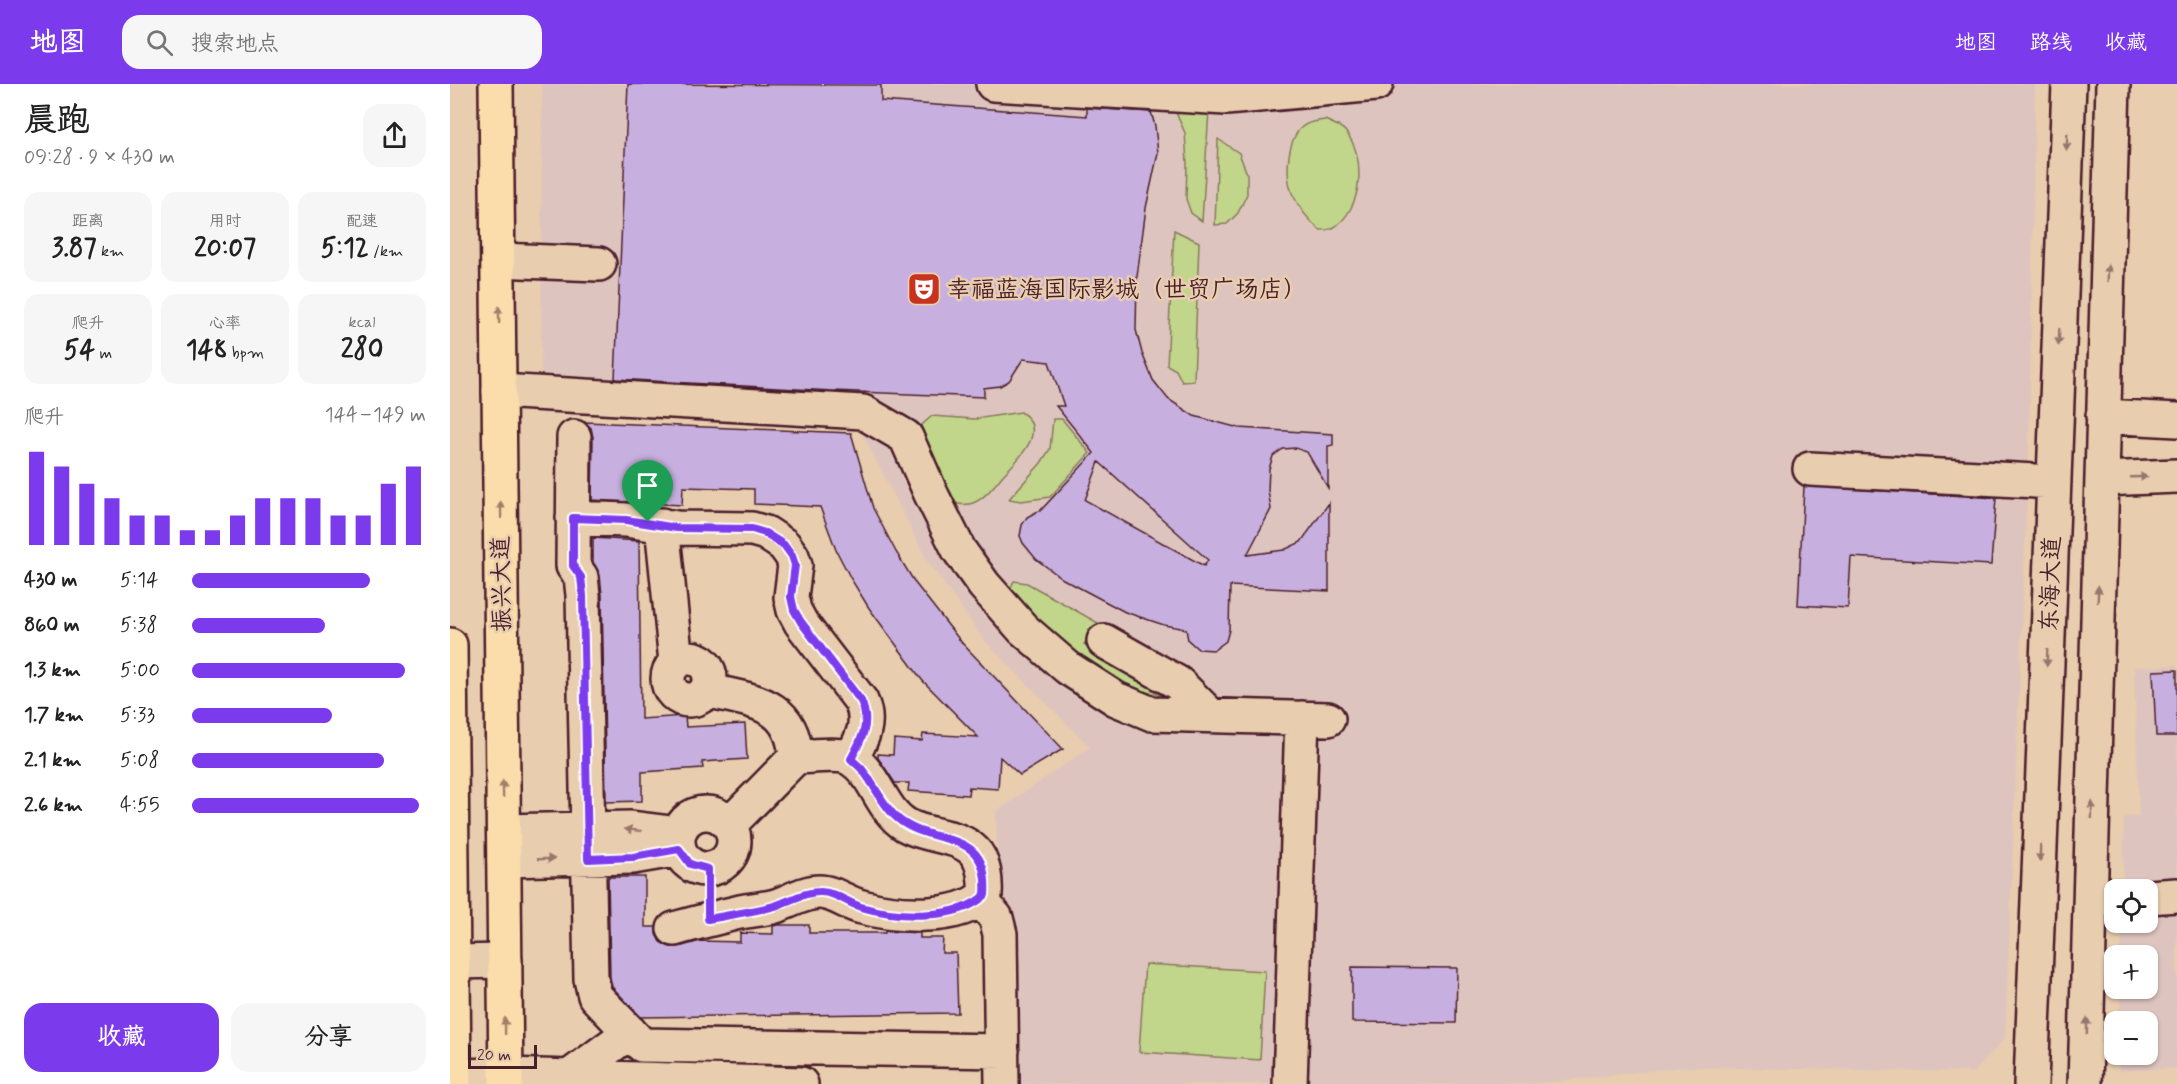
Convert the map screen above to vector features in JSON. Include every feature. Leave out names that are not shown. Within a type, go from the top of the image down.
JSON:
[{"type":"main road","name":"振兴大道","points":[[496,84],[506,1080]]},
{"type":"main road","points":[[450,645],[452,1078]]},
{"type":"street","points":[[993,84],[1226,98],[1376,84]]},
{"type":"street","name":"东海大道","points":[[2031,1084],[2069,84]]},
{"type":"street","name":"东海大道","points":[[2085,1084],[2102,899],[2102,479],[2113,84]]},
{"type":"street","points":[[498,260],[599,264]]},
{"type":"street","points":[[500,391],[863,412],[906,437],[959,550],[984,585],[1023,629],[1068,668],[1116,699],[1152,714],[1315,718],[1290,1084]]},
{"type":"street","points":[[2103,416],[2177,420]]},
{"type":"street","points":[[574,437],[573,566],[581,577],[583,595],[591,979],[595,996],[642,1045],[1002,1051]]},
{"type":"street","points":[[1810,470],[2054,482]]},
{"type":"street","points":[[2102,479],[2177,476]]},
{"type":"street","points":[[573,518],[626,520],[677,528],[752,529],[765,533],[784,545],[795,565],[791,597],[794,610],[861,701],[866,712],[862,739],[851,759]]},
{"type":"street","points":[[662,525],[676,662],[693,658],[704,665],[709,677],[706,690],[762,703],[774,709],[782,718],[796,748],[796,757]]},
{"type":"street","points":[[1104,641],[1178,683],[1210,716]]},
{"type":"street","points":[[674,929],[708,919],[770,907],[817,892],[827,892],[860,907],[890,913],[921,915],[963,907],[977,902],[985,895],[984,871],[976,852],[964,844],[922,832],[897,818],[887,808],[864,772],[851,759],[842,755],[796,757],[729,825]]},
{"type":"street","points":[[707,813],[717,815],[729,825],[734,836],[731,855],[717,867],[708,869],[690,864],[679,842],[683,826],[689,819],[698,814],[707,813]]},
{"type":"street","points":[[504,846],[588,844],[633,857],[679,842]]},
{"type":"street","points":[[708,869],[708,919]]},
{"type":"street","points":[[2158,896],[2177,895]]},
{"type":"street","points":[[981,899],[996,918],[1000,934],[1002,1084]]},
{"type":"street","points":[[453,962],[505,961]]},
{"type":"street","points":[[569,1077],[630,1032]]},
{"type":"street","points":[[452,1078],[506,1080],[569,1077],[801,1084]]},
{"type":"shaded area","points":[[542,84],[2035,84],[2029,445],[2005,1038],[1974,1072],[1683,1067],[1532,1084],[1004,1084],[996,812],[1090,747],[985,641],[927,560],[858,425],[541,413]]},
{"type":"shaded area","points":[[2177,665],[2177,1068],[2119,1071],[2119,1065],[2158,1065],[2158,1011],[2120,1011],[2121,999],[2158,999],[2158,945],[2121,945],[2122,933],[2158,933],[2158,879],[2123,879],[2124,817],[2139,816],[2134,667]]},
{"type":"green space","points":[[1174,108],[1209,110],[1202,221],[1191,213],[1186,199],[1185,133]]},
{"type":"green space","points":[[1325,120],[1343,129],[1357,154],[1359,168],[1356,196],[1351,209],[1332,229],[1320,230],[1301,209],[1292,193],[1288,168],[1290,149],[1297,133],[1307,124]]},
{"type":"green space","points":[[1218,139],[1239,153],[1247,174],[1247,194],[1238,213],[1227,224],[1215,225]]},
{"type":"green space","points":[[1174,230],[1199,242],[1194,381],[1182,382],[1176,370],[1167,365]]},
{"type":"green space","points":[[1021,412],[1029,419],[1032,436],[1017,461],[978,501],[964,505],[950,502],[916,430],[932,416],[975,419]]},
{"type":"green space","points":[[1053,419],[1062,419],[1090,453],[1050,497],[1021,501],[1009,499],[1041,463],[1050,449]]},
{"type":"green space","points":[[1014,581],[1027,583],[1098,623],[1084,644],[1167,695],[1142,692],[1121,683],[1051,638],[1009,591]]},
{"type":"green space","points":[[1145,964],[1265,971],[1260,1060],[1139,1052]]},
{"type":"building","points":[[628,84],[881,85],[881,101],[1087,116],[1087,108],[1151,112],[1158,153],[1146,208],[1137,277],[1136,330],[1142,353],[1153,380],[1168,399],[1194,416],[1239,428],[1333,434],[1333,445],[1328,446],[1328,488],[1307,452],[1295,448],[1283,449],[1273,456],[1269,469],[1268,490],[1271,509],[1247,555],[1284,550],[1301,542],[1329,503],[1329,591],[1230,586],[1229,630],[1226,641],[1214,650],[1198,649],[1188,640],[1186,629],[1164,625],[1125,612],[1063,579],[1036,559],[1020,536],[1022,525],[1027,517],[1040,511],[1094,453],[1056,406],[1064,406],[1049,362],[1023,359],[1009,381],[1000,386],[984,388],[984,397],[615,379]],"holes":[[[1099,462],[1208,560],[1204,566],[1085,500]]]},
{"type":"building","points":[[585,422],[851,433],[873,508],[915,583],[962,643],[1063,749],[1020,775],[1000,757],[998,789],[969,787],[968,795],[908,791],[909,783],[895,783],[878,758],[878,754],[893,755],[894,739],[922,741],[923,734],[978,737],[922,680],[869,608],[836,550],[820,507],[754,504],[754,489],[683,487],[682,505],[592,500],[593,437],[591,428]]},
{"type":"building","points":[[1804,486],[1996,498],[1991,565],[1851,557],[1848,608],[1798,605]]},
{"type":"building","points":[[593,538],[639,541],[641,719],[685,716],[686,727],[745,724],[747,759],[702,762],[703,768],[642,772],[642,801],[606,802],[602,595],[600,575],[593,562]]},
{"type":"building","points":[[2177,670],[2177,736],[2156,736],[2153,671]]},
{"type":"building","points":[[608,877],[645,877],[645,927],[656,927],[656,934],[660,942],[670,947],[700,941],[740,942],[740,933],[773,934],[773,926],[778,925],[809,925],[809,933],[885,933],[885,931],[920,933],[920,938],[943,938],[942,953],[956,953],[958,1013],[641,1017],[612,987]]},
{"type":"building","points":[[1352,967],[1457,968],[1456,1023],[1352,1022]]},
{"type":"place","name":"幸福蓝海国际影城（世贸广场店）","points":[[924,289]]},
{"type":"route","points":[[573,518],[648,522],[677,528],[752,529],[765,533],[784,545],[795,565],[791,597],[794,610],[861,701],[866,712],[862,739],[851,759],[864,772],[887,808],[897,818],[922,832],[964,844],[976,852],[984,871],[985,895],[977,902],[963,907],[921,915],[890,913],[860,907],[827,892],[817,892],[770,907],[708,919],[708,869],[690,864],[679,849],[633,857],[588,859],[583,595],[581,577],[573,566],[573,518]]}]
